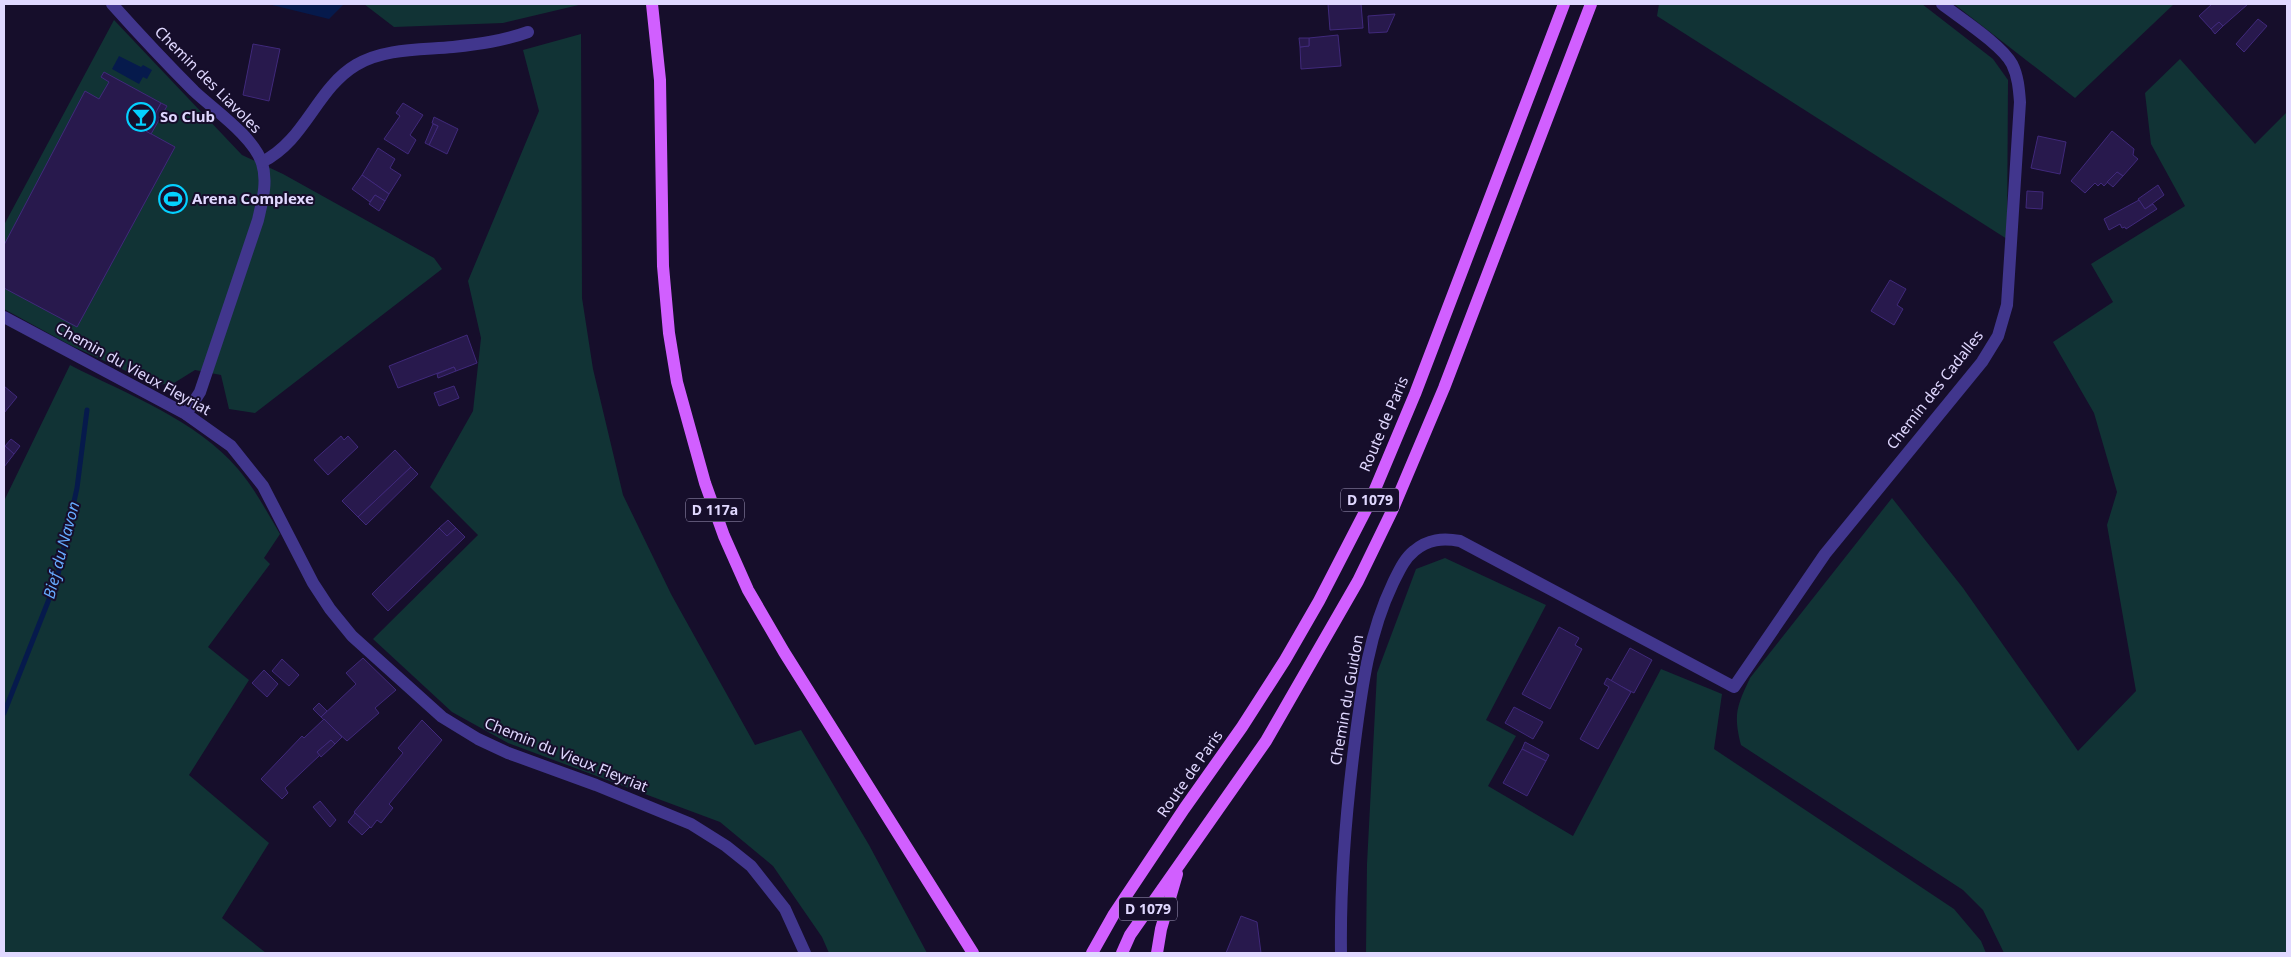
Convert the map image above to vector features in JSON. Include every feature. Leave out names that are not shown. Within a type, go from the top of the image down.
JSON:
[{"type":"main road","name":"D 117a","points":[[652,4],[660,80],[664,266],[669,333],[677,382],[705,483],[724,536],[748,590],[794,669],[973,953]]},
{"type":"main road","name":"Route de Paris","points":[[1092,953],[1114,914],[1184,809],[1242,727],[1285,660],[1319,602],[1368,506],[1415,394],[1564,4]]},
{"type":"main road","name":"D 1079","points":[[1122,953],[1130,934],[1266,741],[1358,581],[1392,511],[1444,388],[1591,4]]},
{"type":"main road","points":[[1157,953],[1161,929],[1179,867]]},
{"type":"street","name":"Chemin des Liavoles","points":[[112,4],[175,71],[239,132],[262,162]]},
{"type":"street","name":"Chemin des Cadalles","points":[[1734,688],[1824,554],[1982,362],[1998,336],[2003,321],[2007,305],[2012,253],[2020,102],[2018,79],[2012,63],[1998,47],[1942,4]]},
{"type":"street","points":[[186,414],[200,392],[258,220],[264,194],[262,162],[284,148],[329,89],[356,64],[374,57],[403,51],[504,40],[528,32]]},
{"type":"street","name":"Chemin du Vieux Fleyriat","points":[[4,317],[186,414],[231,446],[263,486],[313,583],[330,609],[352,636],[416,696],[442,717],[478,739],[508,753],[596,785],[691,824],[726,846],[751,866],[785,909],[805,953]]},
{"type":"street","name":"Chemin du Guidon","points":[[1341,953],[1342,876],[1350,778],[1362,690],[1371,641],[1382,607],[1403,563],[1413,551],[1427,543],[1443,538],[1460,541],[1734,688]]},
{"type":"green space","points":[[364,4],[583,4],[503,23],[394,27]]},
{"type":"green space","points":[[1659,4],[1922,4],[1993,59],[2008,80],[2007,239],[1657,16]]},
{"type":"green space","points":[[1954,4],[2174,4],[2075,98]]},
{"type":"green space","name":"Arena Complexe","points":[[114,20],[242,155],[283,174],[434,258],[442,269],[255,413],[229,409],[221,375],[195,370],[174,383],[156,385],[68,344],[4,309],[4,225]]},
{"type":"green space","points":[[581,34],[582,298],[593,369],[623,495],[671,594],[755,745],[801,730],[869,845],[927,953],[829,953],[822,937],[773,866],[720,822],[508,743],[452,712],[373,639],[478,535],[430,487],[473,411],[481,338],[468,281],[539,111],[523,50]]},
{"type":"green space","points":[[2180,59],[2255,144],[2287,112],[2287,953],[2004,953],[1983,910],[1963,890],[1741,745],[1737,725],[1739,703],[1750,678],[1892,498],[1963,588],[2078,751],[2136,691],[2107,525],[2117,492],[2094,413],[2053,342],[2113,302],[2091,264],[2185,206],[2151,144],[2145,93]]},
{"type":"green space","points":[[70,365],[160,409],[202,436],[238,469],[280,534],[264,558],[270,564],[208,647],[249,680],[189,775],[269,843],[222,918],[266,953],[4,953],[4,501]]},
{"type":"green space","points":[[1445,558],[1546,605],[1486,720],[1516,736],[1488,786],[1573,836],[1661,669],[1722,694],[1714,749],[1954,909],[1981,941],[1986,953],[1366,953],[1367,864],[1377,673],[1416,569]]},
{"type":"water","points":[[268,4],[344,4],[329,19]]},
{"type":"water","points":[[119,56],[141,67],[143,65],[152,70],[147,79],[143,77],[139,84],[112,69]]},
{"type":"building","points":[[1328,4],[1361,4],[1363,28],[1330,30]]},
{"type":"building","points":[[2212,4],[2248,4],[2223,26],[2219,22],[2211,29],[2199,16]]},
{"type":"building","points":[[1395,14],[1387,32],[1369,33],[1368,16]]},
{"type":"building","points":[[2258,19],[2267,26],[2244,52],[2236,44]]},
{"type":"building","points":[[2219,22],[2223,26],[2215,34],[2211,29]]},
{"type":"building","points":[[1338,35],[1341,66],[1301,69],[1300,47],[1309,46],[1309,38]]},
{"type":"building","points":[[1299,38],[1309,38],[1309,46],[1300,47]]},
{"type":"building","points":[[253,44],[280,49],[269,101],[243,95]]},
{"type":"building","points":[[104,72],[161,103],[146,131],[175,147],[77,327],[4,288],[4,245],[85,91],[99,99],[109,82],[101,77]]},
{"type":"building","points":[[161,103],[167,106],[151,134],[146,131]]},
{"type":"building","points":[[403,103],[423,115],[410,135],[416,140],[408,154],[384,139],[400,116],[396,113]]},
{"type":"building","points":[[434,117],[458,129],[447,154],[429,145],[438,126],[432,123]]},
{"type":"building","points":[[433,124],[438,126],[429,145],[425,143]]},
{"type":"building","points":[[2112,131],[2134,149],[2133,155],[2138,159],[2123,176],[2117,172],[2104,186],[2101,183],[2098,186],[2095,183],[2085,193],[2071,181]]},
{"type":"building","points":[[2038,136],[2066,142],[2060,174],[2031,168]]},
{"type":"building","points":[[378,148],[395,159],[390,168],[401,175],[389,194],[362,175]]},
{"type":"building","points":[[2117,172],[2123,176],[2113,187],[2107,182]]},
{"type":"building","points":[[362,175],[389,194],[385,201],[375,195],[370,202],[352,189]]},
{"type":"building","points":[[2158,185],[2164,195],[2145,209],[2138,199]]},
{"type":"building","points":[[2027,191],[2043,192],[2042,209],[2026,208]]},
{"type":"building","points":[[375,195],[385,201],[379,211],[369,204]]},
{"type":"building","points":[[2139,200],[2145,209],[2153,204],[2157,209],[2126,229],[2125,227],[2122,228],[2120,224],[2109,230],[2104,219]]},
{"type":"building","points":[[1890,280],[1906,289],[1897,305],[1903,309],[1894,325],[1871,311]]},
{"type":"building","points":[[467,335],[477,363],[456,371],[454,367],[398,388],[389,366]]},
{"type":"building","points":[[454,367],[456,371],[438,378],[437,374]]},
{"type":"building","points":[[4,386],[17,397],[4,413]]},
{"type":"building","points":[[454,386],[459,398],[439,406],[434,393]]},
{"type":"building","points":[[341,436],[344,440],[348,436],[358,447],[328,475],[314,460]]},
{"type":"building","points":[[11,439],[20,446],[14,454],[5,446]]},
{"type":"building","points":[[5,446],[14,454],[4,467],[4,448]]},
{"type":"building","points":[[395,450],[411,467],[358,517],[342,501]]},
{"type":"building","points":[[411,467],[418,474],[366,525],[358,517]]},
{"type":"building","points":[[448,520],[456,528],[447,536],[439,528]]},
{"type":"building","points":[[439,528],[447,536],[456,528],[465,537],[388,611],[372,594]]},
{"type":"building","points":[[1559,627],[1579,638],[1575,645],[1582,649],[1550,709],[1522,694]]},
{"type":"building","points":[[1630,648],[1652,660],[1634,693],[1611,681]]},
{"type":"building","points":[[363,658],[396,690],[375,708],[379,713],[347,741],[321,717],[356,684],[346,673]]},
{"type":"building","points":[[282,659],[299,675],[289,686],[272,671]]},
{"type":"building","points":[[264,670],[278,684],[267,697],[252,683]]},
{"type":"building","points":[[1607,678],[1631,692],[1598,749],[1580,739],[1609,687],[1604,684]]},
{"type":"building","points":[[319,703],[327,711],[321,717],[313,709]]},
{"type":"building","points":[[1514,707],[1543,722],[1533,739],[1505,723]]},
{"type":"building","points":[[324,719],[342,737],[335,744],[331,740],[317,752],[320,755],[285,788],[288,793],[282,799],[261,779],[302,736],[304,738]]},
{"type":"building","points":[[422,720],[442,740],[389,804],[393,808],[381,823],[377,820],[371,828],[354,812],[403,753],[398,748]]},
{"type":"building","points":[[331,740],[335,744],[321,757],[317,752]]},
{"type":"building","points":[[1525,742],[1549,755],[1546,761],[1522,749]]},
{"type":"building","points":[[1522,749],[1546,761],[1527,796],[1503,783]]},
{"type":"building","points":[[320,801],[336,820],[330,827],[313,807]]},
{"type":"building","points":[[355,813],[370,827],[362,835],[348,822]]},
{"type":"building","points":[[1241,916],[1257,922],[1261,953],[1226,953]]},
{"type":"waterway","name":"Bief du Navon","points":[[4,713],[57,579],[77,488],[87,410]]},
{"type":"place","name":"So Club","points":[[141,117]]},
{"type":"place","name":"Arena Complexe","points":[[173,199]]}]
